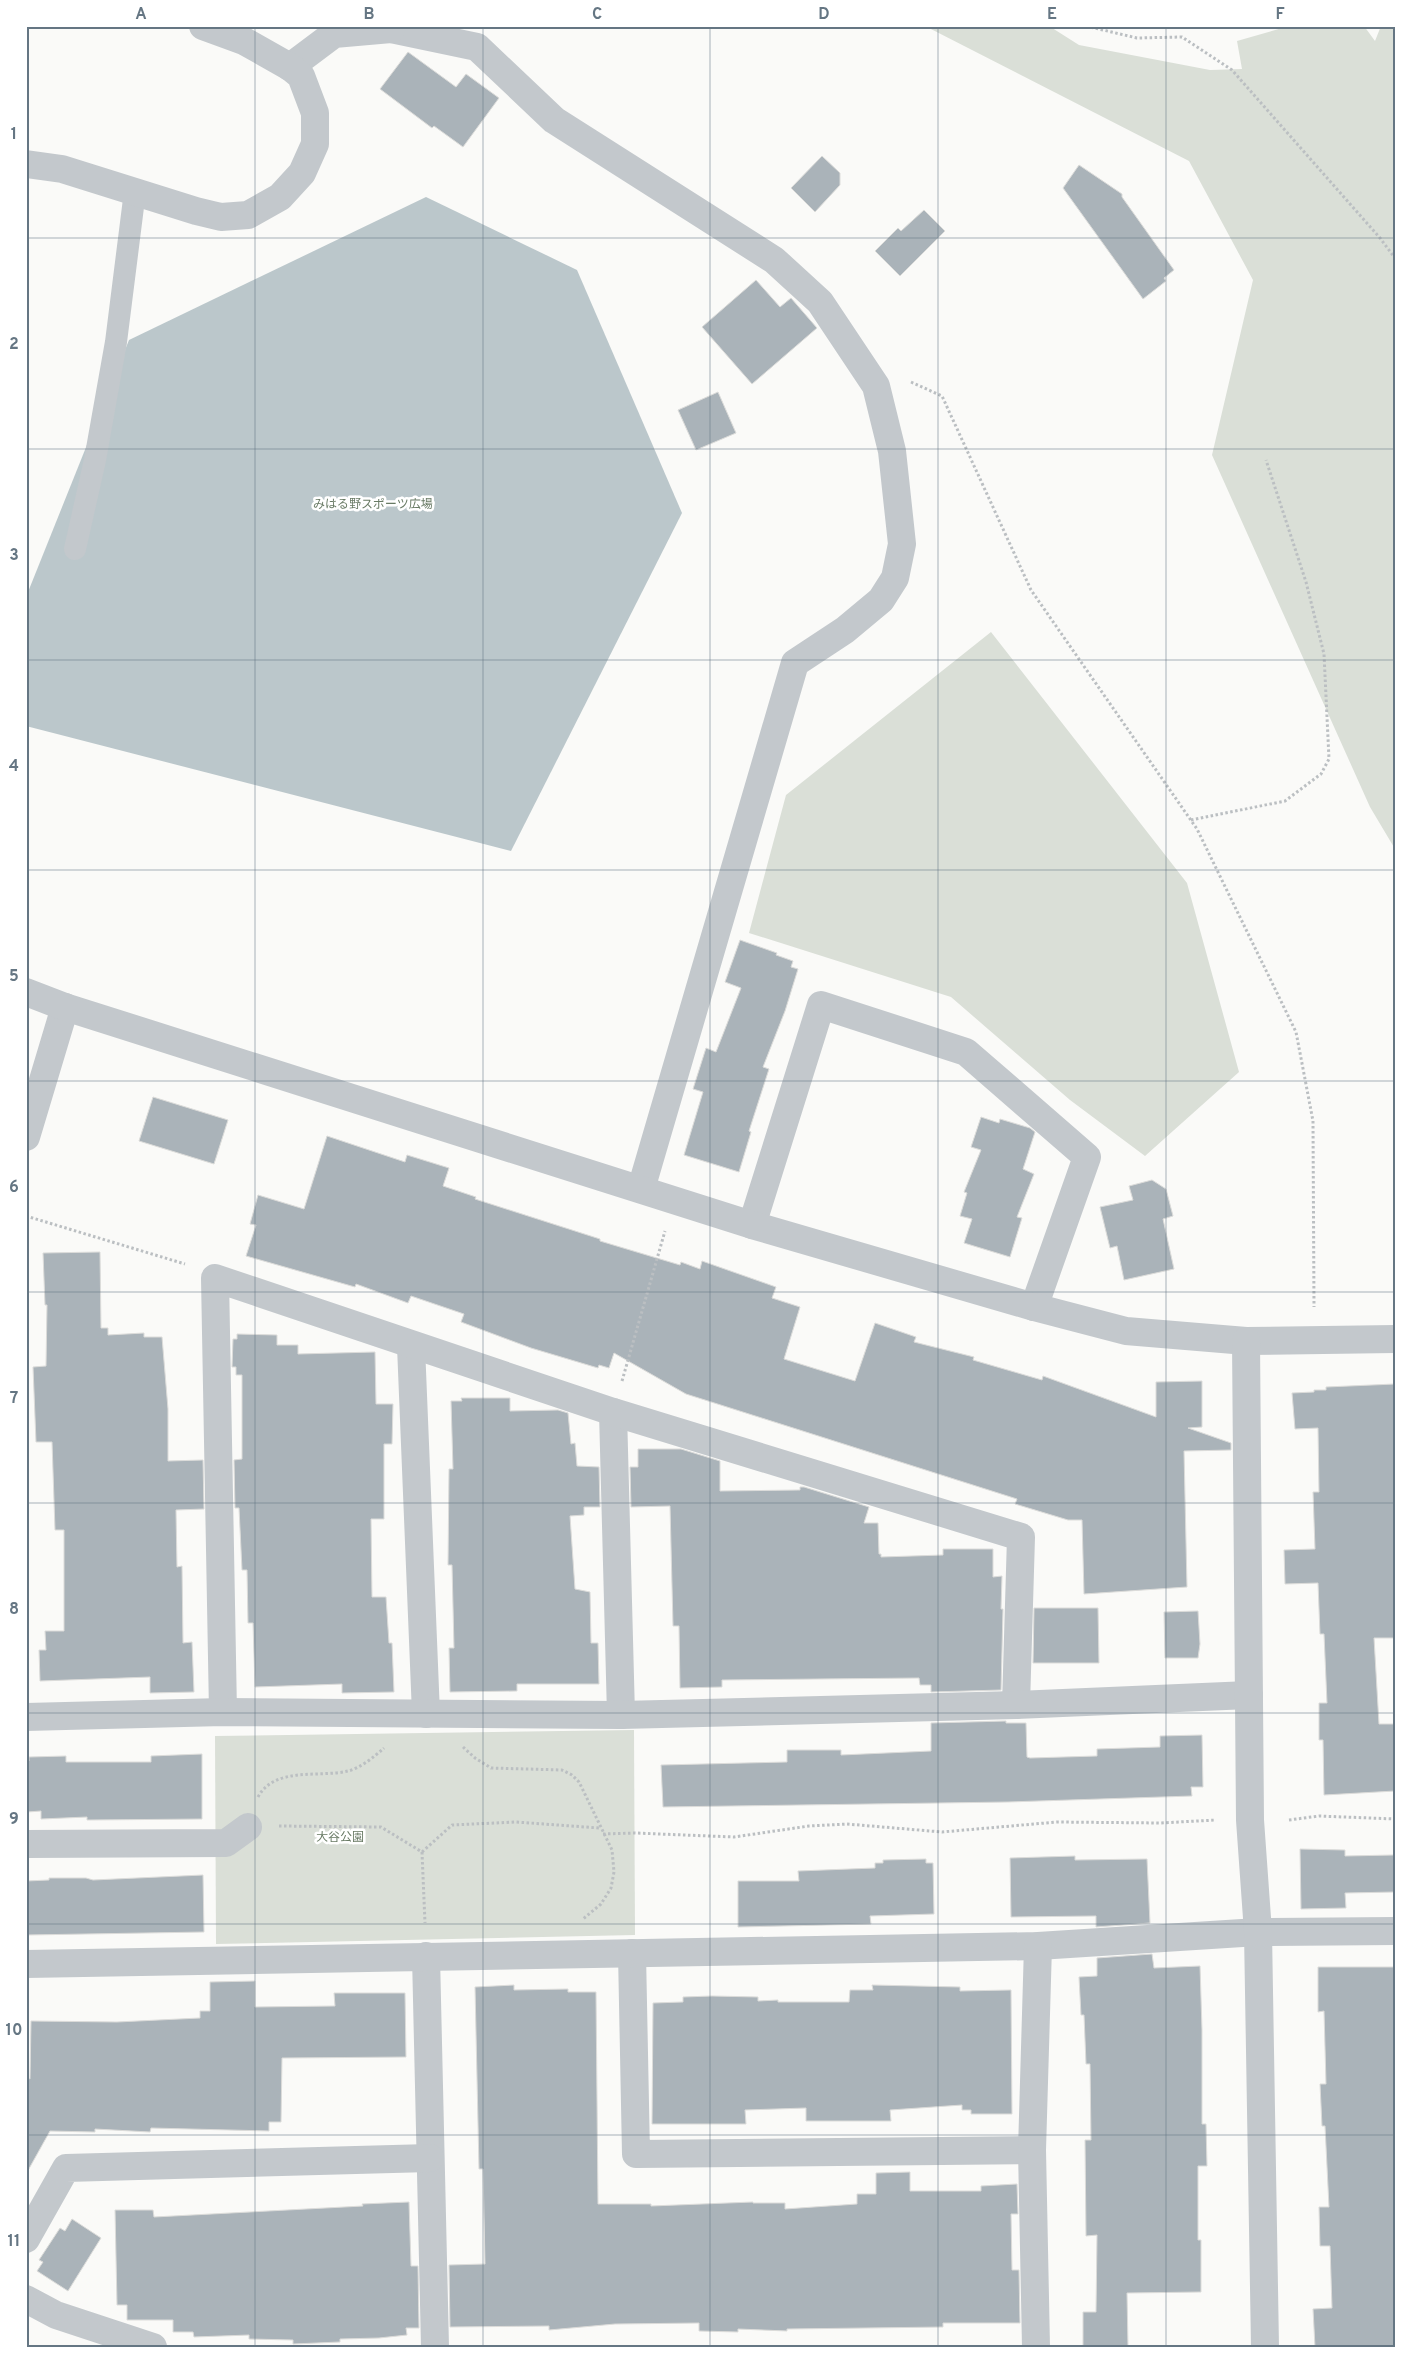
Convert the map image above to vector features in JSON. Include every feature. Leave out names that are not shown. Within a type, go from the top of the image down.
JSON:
[{"type":"street","points":[[26,164],[62,169],[221,217],[248,215],[280,197],[302,173],[315,144],[315,113],[301,76],[290,67],[244,41],[203,26]]},
{"type":"street","points":[[290,67],[334,34],[391,28],[477,47],[554,120],[774,260],[820,302],[876,386],[892,451],[902,544],[895,578],[881,600],[845,630],[795,663],[641,1189]]},
{"type":"street","points":[[26,992],[752,1225],[1034,1307],[1126,1330],[1246,1341],[1395,1339]]},
{"type":"street","points":[[752,1225],[821,1005],[966,1052],[1086,1157],[1034,1307]]},
{"type":"street","points":[[26,1137],[65,1006]]},
{"type":"street","points":[[223,1712],[215,1278],[412,1346],[613,1412],[1021,1537],[1016,1704]]},
{"type":"street","points":[[1246,1341],[1250,1820],[1258,1932],[1265,2347]]},
{"type":"street","points":[[412,1346],[426,1714]]},
{"type":"street","points":[[613,1412],[622,1715]]},
{"type":"street","points":[[26,1717],[223,1712],[622,1715],[1016,1704],[1249,1695]]},
{"type":"street","points":[[26,1844],[226,1843],[248,1827]]},
{"type":"street","points":[[26,1964],[1038,1946],[1258,1932],[1395,1931]]},
{"type":"street","points":[[1036,2347],[1032,2150],[1038,1946]]},
{"type":"street","points":[[632,1953],[636,2154],[1032,2150]]},
{"type":"street","points":[[426,1956],[435,2347]]},
{"type":"street","points":[[26,2239],[66,2168],[430,2158]]},
{"type":"street","points":[[26,2300],[56,2315],[153,2347]]},
{"type":"lane","points":[[75,549],[95,460],[116,342],[135,191]]},
{"type":"path","points":[[1086,26],[1137,38],[1182,37],[1232,70],[1380,238],[1395,258]]},
{"type":"path","points":[[908,381],[942,396],[1031,590],[1191,820],[1245,923],[1296,1032],[1313,1121],[1314,1309]]},
{"type":"path","points":[[1191,820],[1285,801],[1321,774],[1329,759],[1324,654],[1306,582],[1266,460]]},
{"type":"path","points":[[613,1412],[674,1199]]},
{"type":"path","points":[[26,1216],[202,1269],[215,1278]]},
{"type":"path","points":[[422,1852],[381,1827],[279,1826],[257,1832],[248,1827],[250,1811],[260,1794],[273,1781],[290,1776],[349,1771],[374,1757],[426,1714],[475,1758],[491,1768],[562,1770],[572,1775],[579,1782],[588,1798],[599,1828],[612,1850],[614,1872],[611,1888],[601,1904],[586,1919],[579,1921]]},
{"type":"path","points":[[1289,1820],[1319,1816],[1395,1819]]},
{"type":"path","points":[[603,1834],[635,1833],[734,1838],[809,1826],[847,1824],[942,1832],[1057,1822],[1160,1823],[1216,1820]]},
{"type":"path","points":[[422,1852],[452,1825],[516,1822],[599,1828]]},
{"type":"path","points":[[422,1852],[426,1956]]},
{"type":"green space","points":[[925,26],[1049,26],[1079,45],[1210,70],[1242,69],[1237,41],[1289,26],[1364,26],[1375,41],[1381,26],[1395,26],[1395,849],[1370,807],[1212,455],[1253,280],[1189,161]]},
{"type":"green space","points":[[991,632],[1187,883],[1239,1072],[1145,1156],[1070,1100],[951,997],[749,933],[786,795]]},
{"type":"green space","name":"大谷公園","points":[[634,1730],[635,1935],[216,1944],[215,1736]]},
{"type":"shaded area","name":"みはる野スポーツ広場","points":[[426,197],[577,270],[682,513],[511,851],[26,726],[26,597],[129,340]]},
{"type":"building","points":[[408,52],[456,87],[466,74],[499,98],[463,147],[434,126],[432,128],[380,89]]},
{"type":"building","points":[[822,156],[840,173],[840,185],[815,212],[791,188]]},
{"type":"building","points":[[1079,165],[1122,194],[1122,197],[1174,270],[1164,278],[1166,281],[1143,299],[1063,188]]},
{"type":"building","points":[[924,210],[945,231],[900,276],[875,251],[898,228],[901,231]]},
{"type":"building","points":[[756,280],[780,307],[791,298],[817,328],[752,384],[702,327]]},
{"type":"building","points":[[718,392],[736,433],[696,450],[678,410]]},
{"type":"building","points":[[740,940],[777,953],[776,955],[793,961],[791,967],[798,969],[785,1011],[763,1067],[769,1069],[749,1131],[751,1132],[739,1172],[684,1155],[703,1092],[693,1089],[706,1048],[716,1052],[741,988],[725,982]]},
{"type":"building","points":[[153,1097],[228,1120],[214,1164],[139,1141]]},
{"type":"building","points":[[981,1117],[999,1123],[1000,1119],[1030,1128],[1035,1132],[1023,1169],[1034,1174],[1017,1217],[1022,1218],[1010,1257],[964,1243],[972,1219],[960,1216],[967,1193],[964,1192],[981,1150],[971,1147]]},
{"type":"building","points":[[327,1136],[405,1162],[407,1155],[449,1168],[443,1186],[476,1197],[475,1199],[600,1239],[600,1241],[680,1265],[681,1262],[700,1269],[702,1261],[776,1287],[772,1298],[800,1307],[784,1359],[855,1381],[875,1323],[916,1337],[914,1342],[974,1357],[973,1360],[1042,1380],[1043,1376],[1156,1417],[1156,1382],[1202,1381],[1202,1427],[1188,1428],[1231,1443],[1231,1450],[1184,1451],[1187,1587],[1084,1594],[1082,1520],[1068,1520],[1015,1504],[1017,1499],[686,1394],[614,1353],[609,1368],[599,1365],[598,1368],[531,1348],[461,1322],[464,1314],[411,1296],[408,1303],[356,1284],[355,1287],[246,1256],[256,1225],[250,1224],[258,1195],[304,1209]]},
{"type":"building","points":[[1152,1180],[1166,1189],[1173,1216],[1163,1219],[1174,1269],[1124,1280],[1117,1246],[1110,1248],[1100,1207],[1133,1200],[1129,1186]]},
{"type":"building","points":[[100,1252],[101,1328],[108,1328],[108,1335],[144,1333],[144,1337],[162,1337],[168,1409],[168,1461],[203,1460],[204,1509],[176,1510],[177,1567],[182,1566],[183,1643],[192,1642],[194,1692],[150,1693],[150,1677],[40,1681],[39,1650],[46,1650],[45,1631],[64,1631],[64,1530],[55,1530],[52,1442],[36,1442],[33,1367],[46,1366],[47,1305],[45,1305],[43,1253]]},
{"type":"building","points":[[237,1334],[277,1335],[277,1345],[298,1345],[298,1354],[375,1352],[376,1404],[393,1404],[392,1444],[384,1444],[384,1519],[371,1519],[372,1597],[386,1597],[389,1643],[392,1643],[394,1692],[342,1693],[342,1684],[255,1687],[253,1623],[248,1623],[247,1570],[242,1570],[239,1508],[235,1508],[234,1460],[242,1459],[242,1375],[236,1375],[236,1367],[232,1367],[233,1339],[237,1339]]},
{"type":"building","points":[[1395,1384],[1395,1638],[1374,1638],[1379,1724],[1395,1724],[1395,1791],[1324,1795],[1323,1740],[1319,1740],[1319,1703],[1327,1703],[1324,1634],[1320,1634],[1318,1583],[1285,1584],[1284,1550],[1315,1549],[1313,1492],[1319,1492],[1318,1428],[1295,1429],[1292,1393],[1326,1390],[1326,1387]]},
{"type":"building","points":[[461,1398],[510,1398],[510,1411],[558,1410],[568,1413],[571,1444],[575,1443],[577,1466],[599,1467],[600,1507],[584,1507],[584,1515],[570,1516],[575,1589],[590,1592],[591,1643],[598,1643],[599,1684],[517,1684],[517,1691],[450,1692],[449,1648],[454,1648],[452,1565],[448,1565],[449,1469],[453,1469],[451,1401],[462,1401]]},
{"type":"building","points":[[638,1449],[681,1449],[720,1461],[720,1491],[800,1490],[800,1487],[804,1487],[869,1507],[864,1523],[878,1523],[879,1554],[881,1554],[881,1557],[943,1555],[943,1549],[993,1549],[993,1577],[1002,1576],[1001,1690],[931,1692],[931,1685],[920,1685],[919,1678],[722,1680],[722,1687],[680,1688],[679,1626],[673,1626],[670,1506],[631,1507],[630,1467],[638,1467]]},
{"type":"building","points":[[1034,1608],[1098,1608],[1099,1663],[1033,1663]]},
{"type":"building","points":[[1198,1611],[1200,1644],[1198,1658],[1165,1658],[1164,1612]]},
{"type":"building","points":[[1006,1721],[1006,1723],[1026,1723],[1027,1757],[1030,1758],[1097,1756],[1097,1749],[1160,1747],[1160,1736],[1202,1735],[1203,1787],[1191,1787],[1192,1796],[1008,1802],[663,1807],[661,1765],[787,1762],[787,1750],[841,1750],[841,1755],[931,1751],[931,1723]]},
{"type":"building","points":[[202,1754],[202,1819],[87,1820],[87,1817],[41,1819],[41,1811],[27,1812],[26,1761],[29,1761],[29,1757],[66,1756],[66,1762],[151,1762],[151,1756]]},
{"type":"building","points":[[1300,1849],[1345,1850],[1345,1856],[1394,1855],[1395,1892],[1345,1893],[1346,1908],[1301,1909]]},
{"type":"building","points":[[1075,1856],[1075,1860],[1147,1859],[1150,1923],[1096,1927],[1096,1916],[1011,1917],[1010,1858]]},
{"type":"building","points":[[926,1859],[926,1863],[933,1863],[934,1914],[870,1916],[871,1924],[738,1927],[738,1881],[799,1881],[798,1871],[875,1868],[875,1863],[883,1863],[883,1860]]},
{"type":"building","points":[[203,1875],[204,1932],[26,1935],[26,1881],[49,1880],[49,1878],[86,1878],[93,1880]]},
{"type":"building","points":[[1152,1954],[1154,1968],[1200,1966],[1202,2124],[1206,2124],[1207,2166],[1198,2166],[1198,2240],[1201,2240],[1201,2292],[1127,2293],[1128,2347],[1083,2347],[1083,2312],[1096,2312],[1097,2235],[1086,2236],[1085,2140],[1091,2140],[1090,2064],[1086,2064],[1084,2015],[1081,2015],[1079,1977],[1097,1976],[1097,1958]]},
{"type":"building","points":[[1318,1967],[1395,1967],[1395,2347],[1315,2347],[1313,2309],[1332,2308],[1330,2246],[1320,2246],[1319,2207],[1329,2207],[1325,2126],[1322,2126],[1320,2084],[1326,2084],[1324,2011],[1318,2012]]},
{"type":"building","points":[[255,1981],[255,2007],[335,2006],[334,1993],[405,1993],[406,2057],[282,2058],[281,2122],[269,2122],[269,2131],[151,2128],[150,2132],[95,2129],[95,2132],[50,2131],[26,2174],[26,2077],[30,2079],[31,2021],[117,2022],[200,2018],[200,2011],[210,2011],[210,1982]]},
{"type":"building","points":[[514,1985],[514,1990],[568,1989],[568,1992],[596,1992],[598,2204],[651,2204],[651,2206],[753,2202],[785,2203],[785,2209],[857,2204],[857,2194],[876,2194],[876,2173],[910,2172],[910,2191],[981,2191],[981,2186],[1017,2184],[1018,2214],[1011,2214],[1012,2270],[1019,2270],[1020,2323],[943,2323],[943,2327],[787,2329],[787,2331],[738,2329],[738,2332],[699,2331],[699,2323],[615,2324],[549,2330],[549,2326],[450,2327],[449,2265],[485,2264],[483,2169],[479,2169],[475,1987]]},
{"type":"building","points":[[872,1985],[960,1987],[960,1991],[1011,1990],[1012,2114],[971,2114],[971,2110],[962,2110],[962,2105],[890,2110],[891,2121],[806,2121],[806,2108],[745,2110],[746,2124],[652,2124],[653,2003],[683,2002],[683,1997],[712,1996],[758,1997],[758,2001],[778,2000],[778,2002],[849,2002],[850,1990],[873,1990]]},
{"type":"building","points":[[409,2202],[411,2266],[418,2266],[419,2328],[406,2328],[407,2335],[340,2339],[340,2342],[293,2344],[293,2340],[249,2339],[249,2335],[194,2337],[193,2332],[173,2332],[173,2320],[127,2320],[127,2305],[117,2305],[115,2210],[153,2210],[154,2217]]},
{"type":"building","points":[[72,2219],[101,2238],[68,2291],[37,2271],[43,2262],[39,2260],[60,2228],[65,2231]]}]
